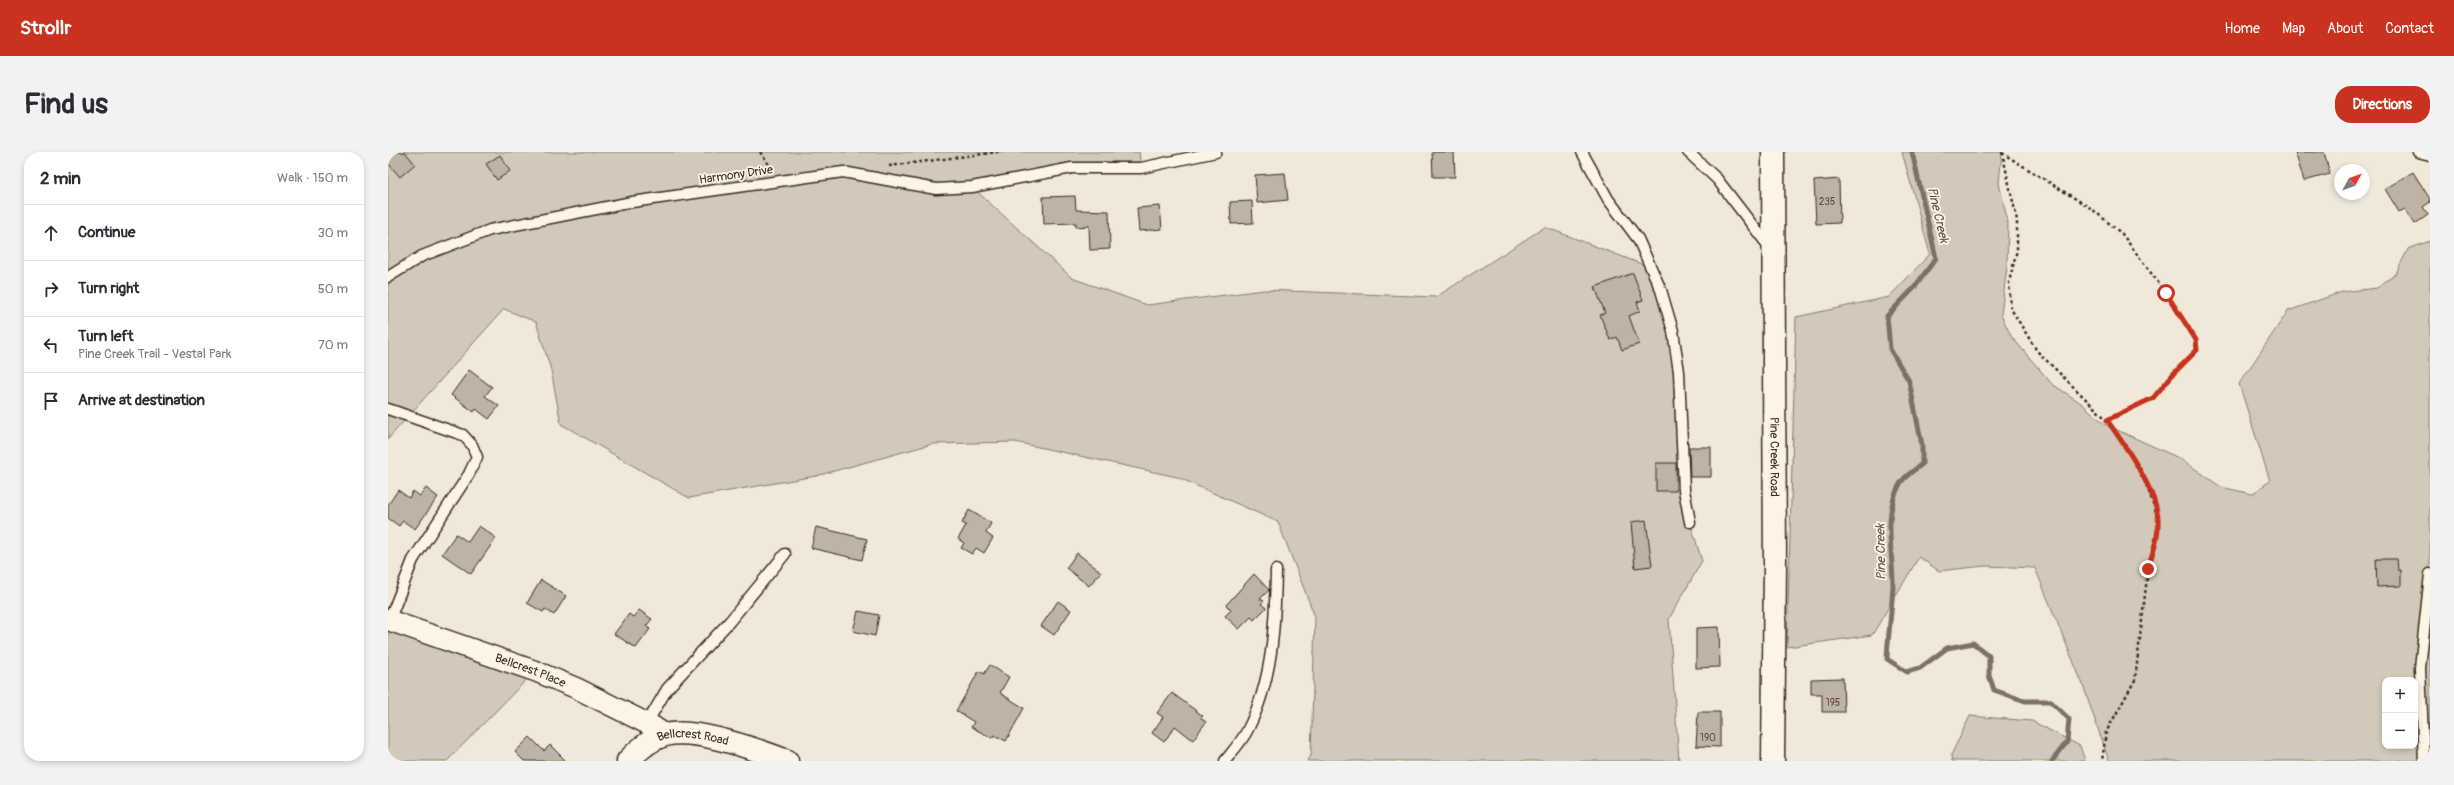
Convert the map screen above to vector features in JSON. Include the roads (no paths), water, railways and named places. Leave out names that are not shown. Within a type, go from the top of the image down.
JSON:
[{"type":"street","name":"Pine Creek Road","points":[[1773,152],[1775,574],[1773,761]]},
{"type":"street","name":"Bellcrest Place","points":[[388,620],[535,671],[576,688],[647,723],[666,735]]},
{"type":"street","name":"Bellcrest Road","points":[[628,761],[640,748],[666,735],[687,734],[711,738],[760,751],[787,761]]},
{"type":"lane","name":"Harmony Drive","points":[[388,277],[422,256],[490,230],[632,202],[843,172],[936,189],[972,187],[1072,168],[1141,168],[1216,152]]},
{"type":"lane","points":[[1582,152],[1608,200],[1638,238],[1661,290],[1673,331],[1679,372],[1684,490],[1690,522]]},
{"type":"lane","points":[[1688,152],[1718,179],[1774,253]]},
{"type":"lane","points":[[2418,152],[2430,155]]},
{"type":"lane","points":[[388,409],[463,435],[472,445],[477,457],[469,474],[413,560],[388,620]]},
{"type":"lane","points":[[647,723],[667,689],[730,621],[785,554]]},
{"type":"lane","points":[[1225,761],[1246,732],[1267,682],[1275,629],[1276,570]]},
{"type":"lane","points":[[2424,761],[2420,668],[2430,574]]},
{"type":"waterway","name":"Pine Creek","points":[[1912,152],[1936,258],[1914,288],[1887,316],[1890,349],[1909,381],[1922,445],[1922,464],[1903,479],[1895,494],[1892,507],[1890,533],[1893,585],[1887,659],[1907,672],[1920,668],[1947,648],[1973,643],[1989,656],[1989,675],[1994,690],[2025,701],[2050,701],[2069,719],[2067,742],[2052,761]]}]
